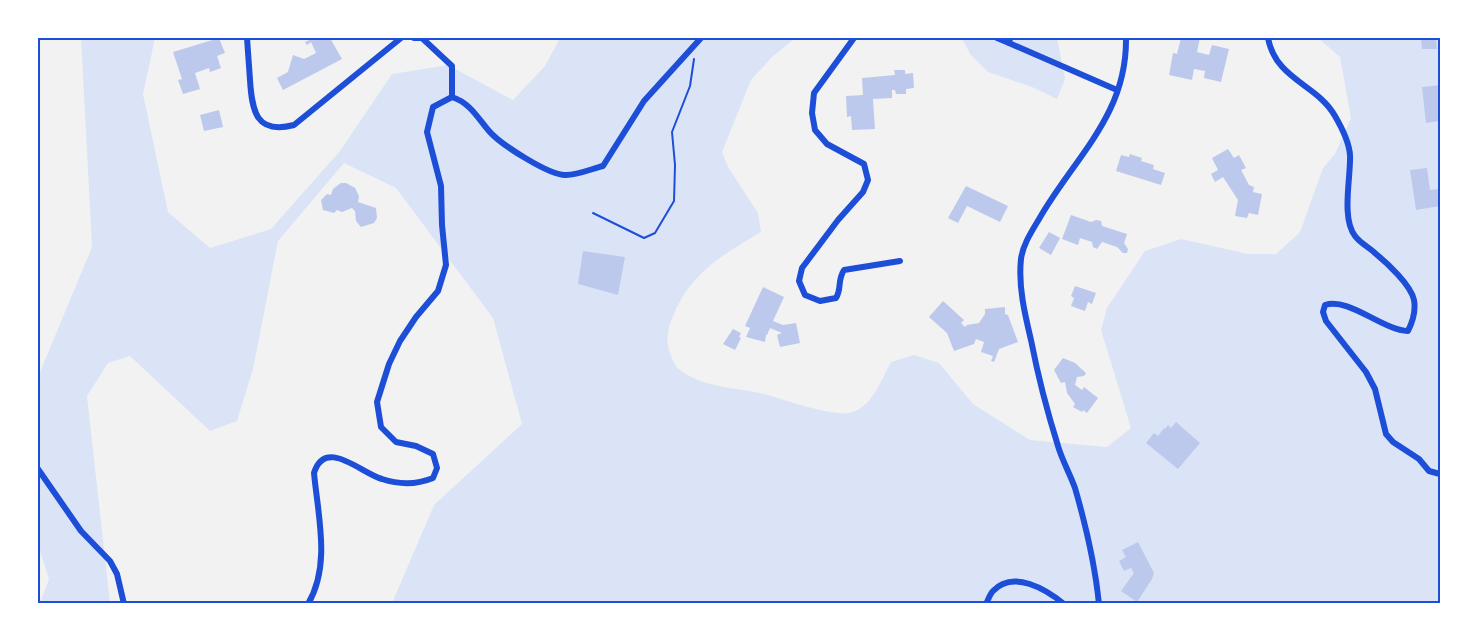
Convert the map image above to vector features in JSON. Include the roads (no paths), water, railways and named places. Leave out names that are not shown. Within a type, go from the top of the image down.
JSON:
[{"type":"street","points":[[247,38],[253,109],[260,121],[268,126],[280,128],[294,124],[401,38]]},
{"type":"street","points":[[414,38],[422,38],[452,66],[452,97]]},
{"type":"street","points":[[308,603],[318,581],[320,566],[321,544],[314,473],[317,464],[333,457],[382,479],[407,484],[419,484],[433,478],[437,468],[433,454],[416,446],[396,441],[381,427],[377,402],[389,364],[400,341],[438,291],[446,265],[441,186],[428,132],[433,107],[452,97],[462,101],[506,146],[532,162],[564,176],[603,166],[644,100],[701,38]]},
{"type":"street","points":[[854,38],[814,93],[812,113],[814,130],[827,144],[864,164],[868,180],[863,192],[838,220],[802,268],[800,281],[805,295],[820,300],[836,298],[840,291],[838,279],[844,270],[900,261]]},
{"type":"street","points":[[997,38],[1010,40],[1117,90]]},
{"type":"street","points":[[1099,603],[1095,569],[1074,486],[1058,447],[1036,366],[1024,311],[1021,258],[1026,243],[1048,206],[1086,152],[1114,106],[1126,55],[1126,38]]},
{"type":"street","points":[[1268,38],[1276,61],[1333,113],[1346,136],[1350,152],[1348,222],[1355,236],[1383,259],[1414,298],[1414,318],[1408,331],[1397,330],[1344,306],[1332,303],[1325,305],[1323,312],[1326,321],[1366,372],[1375,389],[1386,434],[1393,442],[1419,459],[1429,471],[1440,474]]},
{"type":"street","points":[[38,469],[81,531],[110,561],[117,574],[124,603]]},
{"type":"street","points":[[986,603],[994,589],[1009,582],[1025,582],[1052,594],[1064,603]]}]
